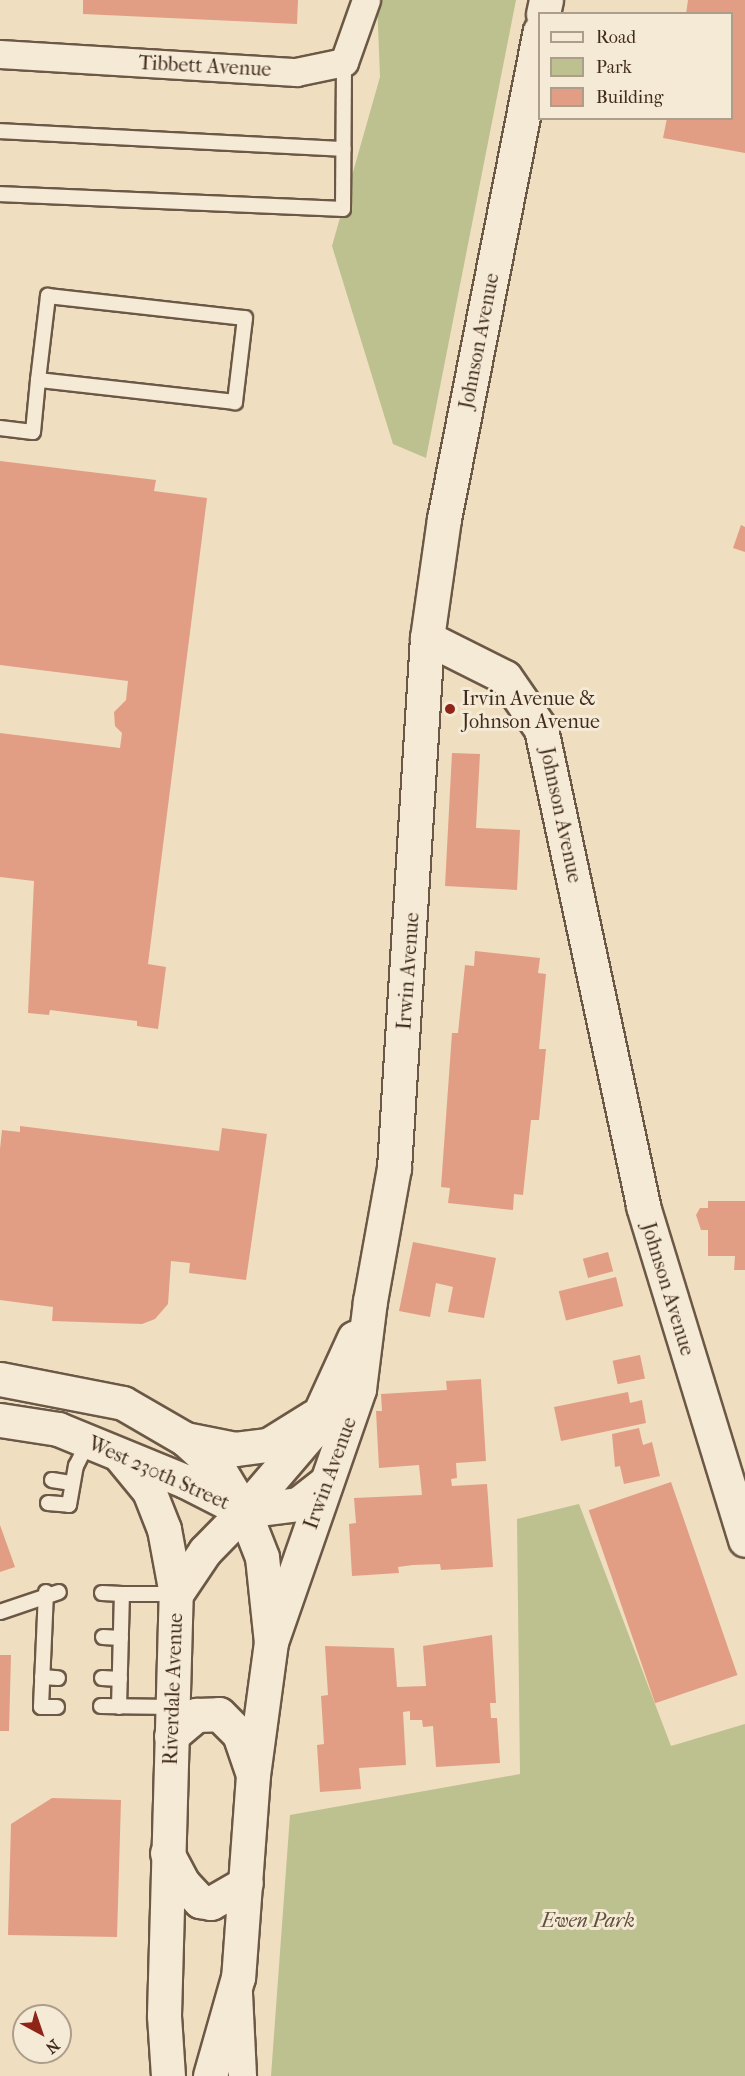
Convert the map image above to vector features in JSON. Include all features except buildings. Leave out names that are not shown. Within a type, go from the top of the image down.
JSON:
[{"type":"street","points":[[344,62],[366,0]]},
{"type":"street","name":"Johnson Avenue","points":[[538,41],[444,519],[427,638],[505,677],[542,729],[643,1206],[745,1540]]},
{"type":"street","name":"Tibbett Avenue","points":[[0,54],[296,72],[344,62]]},
{"type":"street","name":"Irwin Avenue","points":[[271,1642],[359,1389],[370,1301],[394,1168],[427,638]]},
{"type":"street","name":"Irwin Avenue","points":[[244,1511],[292,1459],[324,1408],[370,1301]]},
{"type":"street","name":"West 230th Street","points":[[0,1379],[123,1403],[185,1439],[220,1471],[244,1511]]},
{"type":"street","points":[[185,1439],[235,1449],[268,1445],[324,1408]]},
{"type":"street","name":"West 230th Street","points":[[0,1420],[58,1429],[244,1511]]},
{"type":"street","points":[[121,1456],[149,1491],[164,1529],[176,1594]]},
{"type":"street","points":[[242,2076],[238,1977],[253,1775],[271,1642],[262,1557],[244,1511],[269,1511],[298,1503],[326,1482]]},
{"type":"street","name":"Riverdale Avenue","points":[[168,2076],[164,2015],[176,1594],[205,1551],[244,1511]]},
{"type":"street","points":[[172,1721],[196,1715],[219,1714],[239,1734],[253,1775]]},
{"type":"street","points":[[167,1853],[183,1884],[200,1901],[211,1903],[246,1883]]},
{"type":"street","points":[[210,2076],[238,1977]]},
{"type":"lane","points":[[0,194],[343,209],[344,62]]},
{"type":"lane","points":[[0,131],[344,149]]},
{"type":"lane","points":[[0,428],[33,432],[38,380],[48,296],[245,318],[235,402],[38,380]]},
{"type":"lane","points":[[48,1503],[69,1505],[72,1483],[88,1442]]},
{"type":"lane","points":[[52,1480],[72,1483]]},
{"type":"lane","points":[[0,1612],[53,1592],[52,1637],[42,1677],[41,1707],[57,1707]]},
{"type":"lane","points":[[102,1593],[176,1594]]},
{"type":"lane","points":[[119,1707],[122,1594]]},
{"type":"lane","points":[[103,1637],[121,1638]]},
{"type":"lane","points":[[42,1677],[58,1678]]},
{"type":"lane","points":[[102,1678],[120,1679]]},
{"type":"lane","points":[[101,1707],[119,1707],[172,1721]]},
{"type":"green space","points":[[377,0],[516,0],[426,458],[393,444],[332,246],[380,77]]},
{"type":"green space","name":"Ewen Park","points":[[579,1504],[671,1746],[745,1724],[745,2076],[271,2076],[290,1815],[520,1774],[517,1519]]},
{"type":"place","name":"Irvin Avenue & Johnson Avenue","points":[[450,709]]}]
